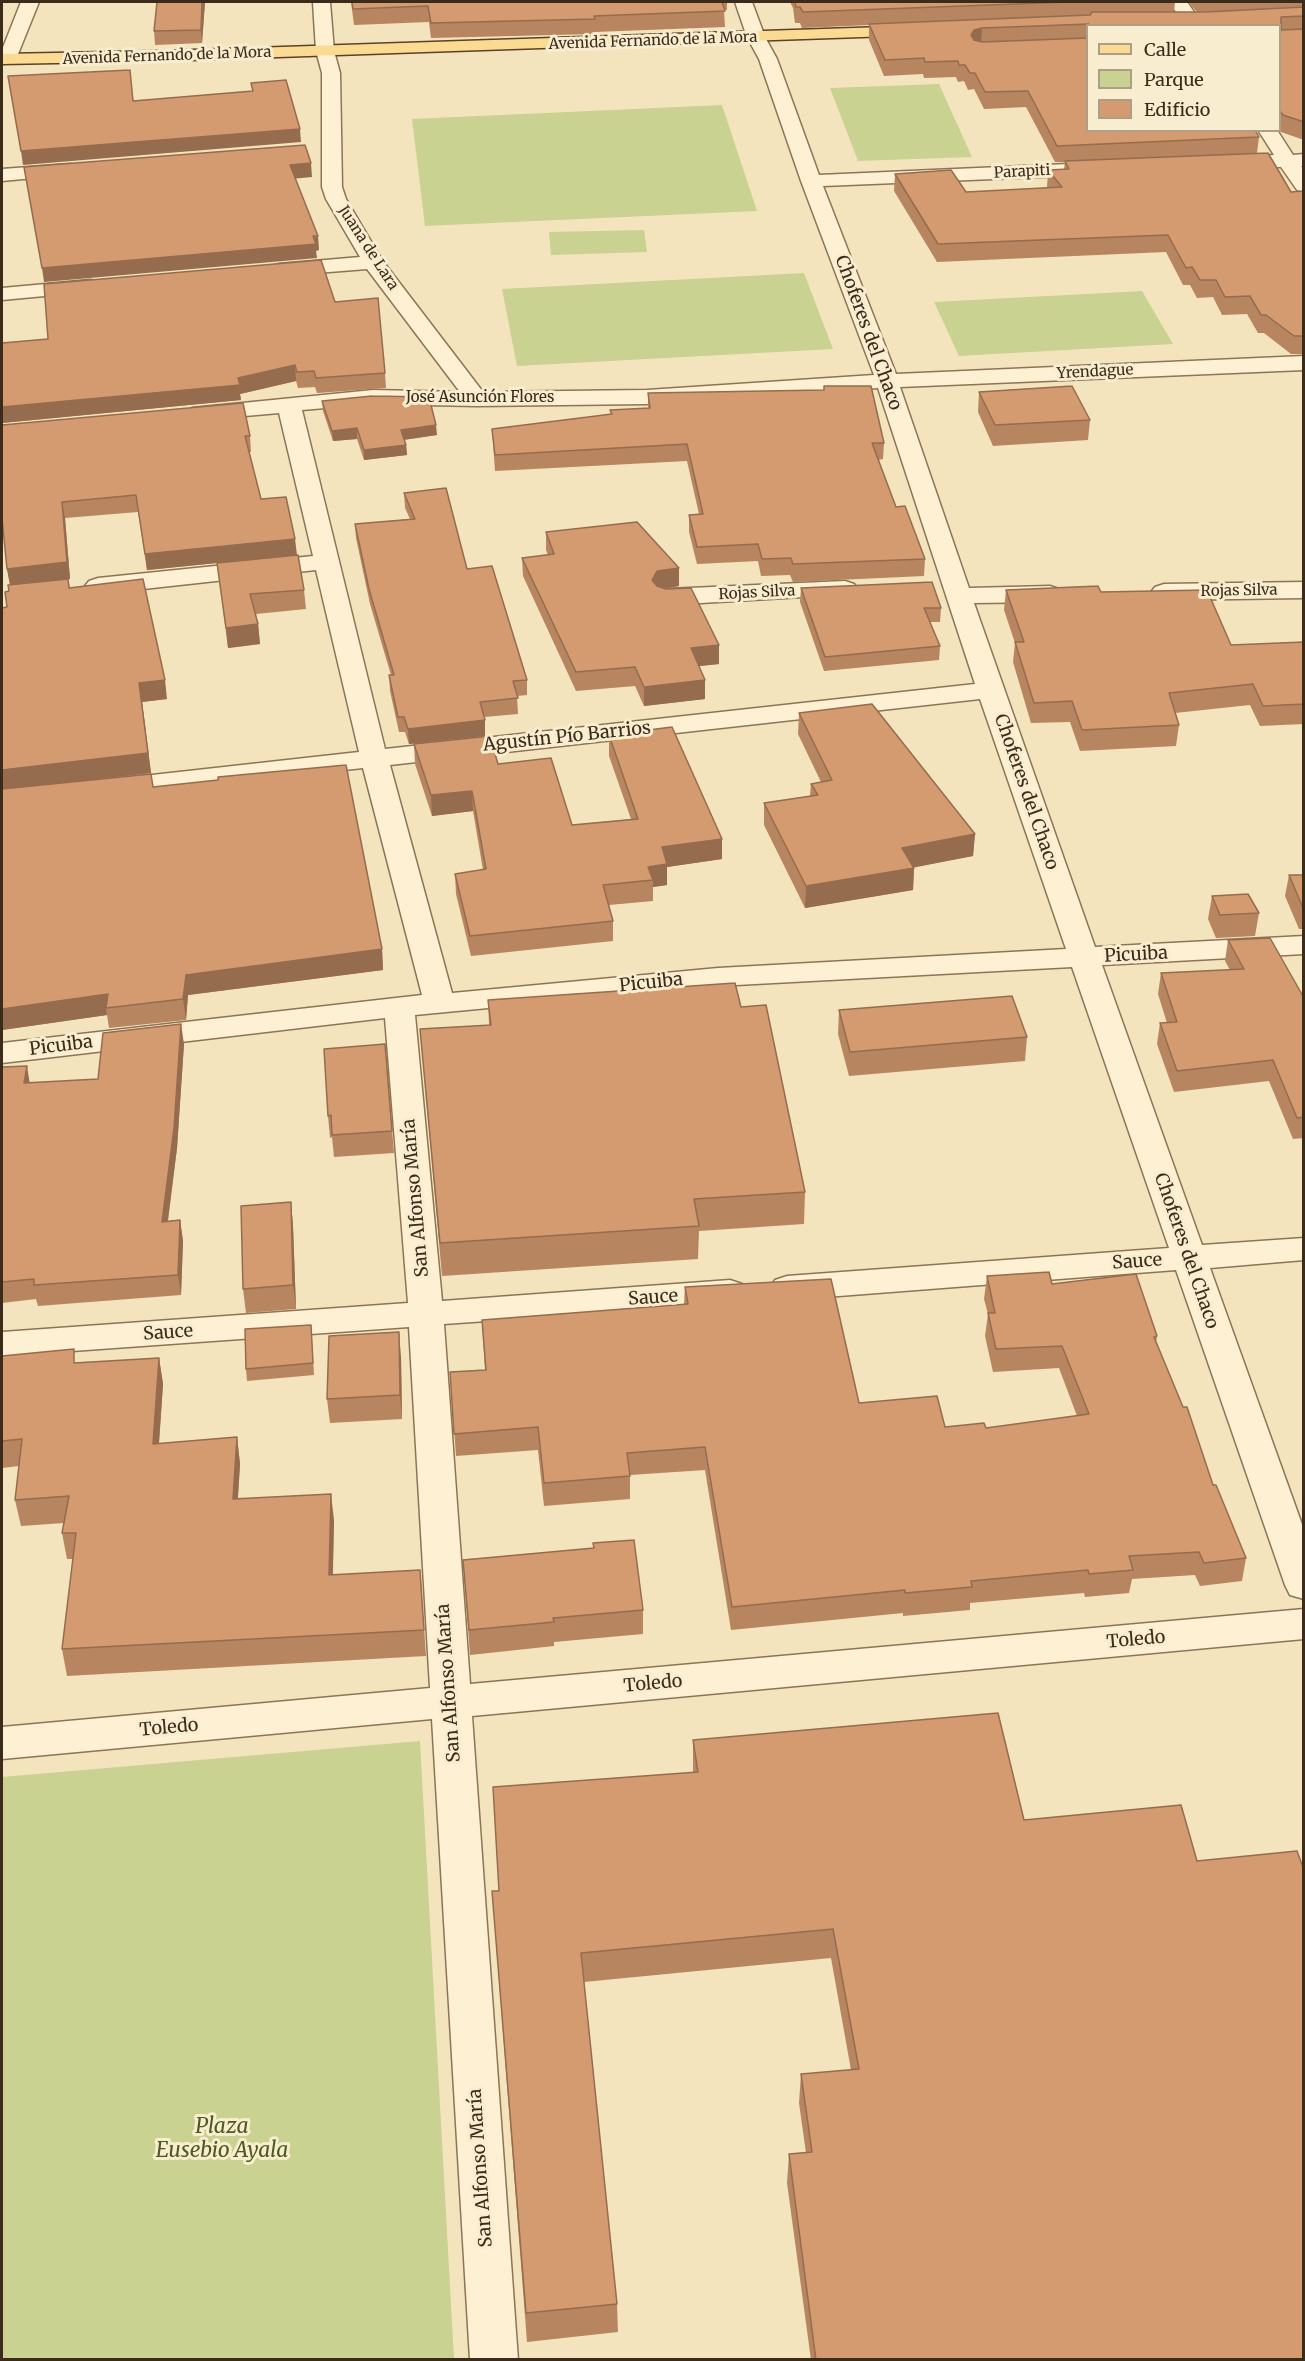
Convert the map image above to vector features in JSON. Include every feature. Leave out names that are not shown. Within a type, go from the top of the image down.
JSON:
[{"type":"main road","points":[[1167,20],[1192,22],[1213,18]]},
{"type":"main road","name":"Avenida Fernando de la Mora","points":[[3,64],[325,51],[765,53],[932,30]]},
{"type":"main road","name":"Avenida Fernando de la Mora","points":[[3,64],[201,73]]},
{"type":"main road","points":[[307,73],[354,72]]},
{"type":"street","points":[[3,64],[30,2]]},
{"type":"street","name":"Juana de Lara","points":[[321,2],[325,51],[331,73],[332,187],[336,199],[373,262],[477,399]]},
{"type":"street","name":"Choferes del Chaco","points":[[743,2],[765,53],[887,381],[948,589],[990,690],[1304,1585]]},
{"type":"street","points":[[1178,2],[1192,22]]},
{"type":"street","points":[[1269,132],[1295,160],[1304,186]]},
{"type":"street","points":[[309,150],[332,148]]},
{"type":"street","points":[[1216,164],[1295,160]]},
{"type":"street","points":[[2,175],[84,168]]},
{"type":"street","name":"Parapiti","points":[[812,181],[1108,168]]},
{"type":"street","points":[[257,272],[373,262]]},
{"type":"street","points":[[2,294],[106,285]]},
{"type":"street","name":"Yrendague","points":[[887,381],[1304,363]]},
{"type":"street","name":"José Asunción Flores","points":[[174,416],[373,397],[477,399],[647,397],[887,381]]},
{"type":"street","points":[[289,405],[374,758],[440,1004]]},
{"type":"street","points":[[71,589],[326,562]]},
{"type":"street","name":"Rojas Silva","points":[[667,597],[874,588]]},
{"type":"street","points":[[948,589],[1075,594]]},
{"type":"street","name":"Rojas Silva","points":[[1144,592],[1304,590]]},
{"type":"street","name":"Agustín Pío Barrios","points":[[83,791],[990,690]]},
{"type":"street","name":"Picuiba","points":[[2,1053],[399,1007],[718,977],[1304,945]]},
{"type":"street","name":"San Alfonso María","points":[[399,1007],[426,1315],[494,2360]]},
{"type":"street","name":"Sauce","points":[[2,1344],[426,1315],[1304,1249]]},
{"type":"street","name":"Toledo","points":[[2,1743],[1304,1624]]},
{"type":"green space","points":[[939,84],[972,157],[858,161],[830,88]]},
{"type":"green space","points":[[722,105],[757,211],[425,226],[412,119]]},
{"type":"green space","points":[[644,230],[647,252],[551,255],[549,232]]},
{"type":"green space","points":[[804,273],[833,349],[517,366],[502,289]]},
{"type":"green space","points":[[1142,291],[1173,344],[959,356],[934,302]]},
{"type":"green space","name":"Plaza Eusebio Ayala","points":[[420,1741],[454,2359],[2,2359],[2,1777]]},
{"type":"building","points":[[157,2],[202,2],[201,30],[154,31]]},
{"type":"building","points":[[352,2],[722,2],[725,11],[594,16],[595,19],[431,23],[428,6],[353,9]]},
{"type":"building","points":[[795,2],[1069,2],[803,12],[800,7],[796,7]]},
{"type":"building","points":[[1304,7],[1304,16],[1281,17],[1281,24],[1086,24],[982,28],[974,30],[971,35],[974,40],[982,42],[1086,38],[1086,132],[1256,132],[1259,137],[1057,146],[1028,91],[985,92],[975,73],[970,73],[965,65],[959,65],[958,61],[925,62],[924,58],[885,60],[869,24],[1090,15],[1092,12],[1206,12]]},
{"type":"building","points":[[1304,29],[1304,122],[1281,112],[1281,30]]},
{"type":"building","points":[[130,70],[133,101],[253,91],[251,83],[286,80],[300,129],[21,151],[8,76]]},
{"type":"building","points":[[305,145],[311,163],[290,165],[318,236],[313,236],[316,244],[42,268],[24,167]]},
{"type":"building","points":[[1268,153],[1291,192],[1304,191],[1304,336],[1294,336],[1266,315],[1261,315],[1250,296],[1225,297],[1216,280],[1200,280],[1192,267],[1186,268],[1168,235],[938,244],[895,174],[951,170],[966,192],[1062,187],[1048,170],[1069,169],[1065,161]]},
{"type":"building","points":[[321,260],[335,302],[378,298],[385,373],[316,378],[314,371],[297,372],[295,365],[238,378],[240,385],[2,407],[2,343],[48,339],[44,284]]},
{"type":"building","points":[[824,386],[871,386],[884,443],[872,443],[896,507],[905,506],[925,559],[793,564],[791,558],[762,559],[758,544],[697,547],[689,515],[703,514],[687,444],[495,455],[492,429],[612,414],[610,410],[650,408],[648,393],[824,390]]},
{"type":"building","points":[[1072,386],[1090,420],[995,425],[979,392]]},
{"type":"building","points":[[372,396],[429,397],[436,425],[401,430],[406,445],[364,450],[357,428],[332,431],[322,401]]},
{"type":"building","points":[[243,403],[250,436],[245,436],[261,499],[286,497],[295,539],[145,554],[136,495],[62,502],[67,562],[7,569],[2,518],[2,425]]},
{"type":"building","points":[[446,488],[467,569],[492,566],[527,680],[513,681],[518,698],[480,702],[485,720],[408,729],[404,717],[398,717],[389,675],[394,675],[369,589],[355,524],[415,519],[404,493]]},
{"type":"building","points":[[637,522],[679,568],[657,571],[652,580],[657,586],[666,589],[691,588],[719,645],[691,648],[705,680],[644,687],[635,667],[576,672],[522,558],[554,554],[546,532]]},
{"type":"building","points":[[298,555],[304,590],[250,594],[258,624],[226,628],[217,563]]},
{"type":"building","points":[[68,579],[69,588],[143,579],[165,680],[139,683],[148,753],[2,770],[2,608],[7,607],[5,592],[9,591],[8,585]]},
{"type":"building","points":[[932,582],[941,608],[924,608],[940,646],[825,657],[801,588]]},
{"type":"building","points":[[1098,586],[1101,592],[1207,590],[1231,645],[1304,642],[1304,704],[1263,706],[1253,684],[1169,693],[1179,725],[1082,730],[1072,701],[1034,703],[1015,642],[1024,642],[1006,590]]},
{"type":"building","points":[[872,704],[975,834],[902,848],[914,868],[806,886],[764,803],[818,795],[811,784],[832,780],[799,713]]},
{"type":"building","points":[[672,727],[722,839],[662,847],[667,864],[648,867],[653,880],[603,885],[613,921],[470,936],[455,874],[486,869],[472,791],[431,795],[414,744],[490,736],[498,764],[551,758],[572,825],[638,819],[609,735]]},
{"type":"building","points":[[346,765],[382,949],[186,975],[183,999],[106,1008],[108,994],[2,1009],[2,789],[151,774],[153,787],[218,780],[218,777]]},
{"type":"building","points":[[1289,875],[1304,875],[1304,908],[1303,908]]},
{"type":"building","points":[[1248,894],[1259,913],[1220,915],[1212,896]]},
{"type":"building","points":[[1270,938],[1304,998],[1304,1117],[1297,1118],[1273,1060],[1177,1071],[1160,1023],[1177,1022],[1161,973],[1244,969],[1228,940]]},
{"type":"building","points":[[735,983],[741,1007],[766,1005],[805,1192],[694,1199],[699,1226],[440,1243],[420,1029],[491,1025],[488,1000]]},
{"type":"building","points":[[1012,996],[1027,1037],[850,1052],[839,1010]]},
{"type":"building","points":[[181,1024],[174,1128],[162,1222],[180,1220],[178,1275],[34,1285],[34,1279],[2,1282],[2,1067],[27,1066],[24,1083],[98,1079],[103,1033]]},
{"type":"building","points":[[385,1044],[392,1131],[332,1135],[331,1115],[328,1116],[324,1049]]},
{"type":"building","points":[[291,1202],[293,1285],[243,1289],[241,1206]]},
{"type":"building","points":[[1049,1272],[1052,1284],[1136,1274],[1157,1336],[1154,1337],[1183,1407],[1187,1407],[1213,1485],[1216,1485],[1246,1558],[1204,1563],[1199,1552],[1129,1556],[1133,1570],[1089,1574],[1088,1570],[971,1581],[972,1587],[905,1593],[905,1590],[732,1607],[705,1447],[627,1453],[630,1476],[544,1483],[538,1427],[454,1434],[450,1372],[486,1370],[482,1320],[688,1304],[685,1287],[831,1279],[859,1403],[937,1396],[945,1427],[984,1423],[986,1428],[1089,1414],[1062,1346],[996,1349],[988,1313],[995,1313],[987,1276]]},
{"type":"building","points":[[311,1325],[313,1363],[246,1369],[245,1329]]},
{"type":"building","points":[[399,1332],[400,1395],[327,1399],[329,1336]]},
{"type":"building","points":[[74,1349],[74,1363],[159,1358],[153,1444],[237,1437],[233,1499],[331,1494],[329,1575],[420,1570],[424,1630],[62,1649],[76,1533],[62,1533],[69,1496],[15,1500],[22,1439],[2,1441],[2,1356]]},
{"type":"building","points":[[634,1540],[643,1610],[553,1618],[554,1622],[469,1630],[463,1560],[594,1548],[593,1543]]},
{"type":"building","points":[[998,1713],[1024,1820],[1181,1805],[1197,1861],[1297,1851],[1304,1870],[1304,2360],[816,2360],[789,2154],[812,2152],[801,2074],[859,2069],[833,1929],[581,1953],[617,2304],[526,2313],[492,1891],[499,1891],[493,1787],[698,1772],[693,1740]]}]
